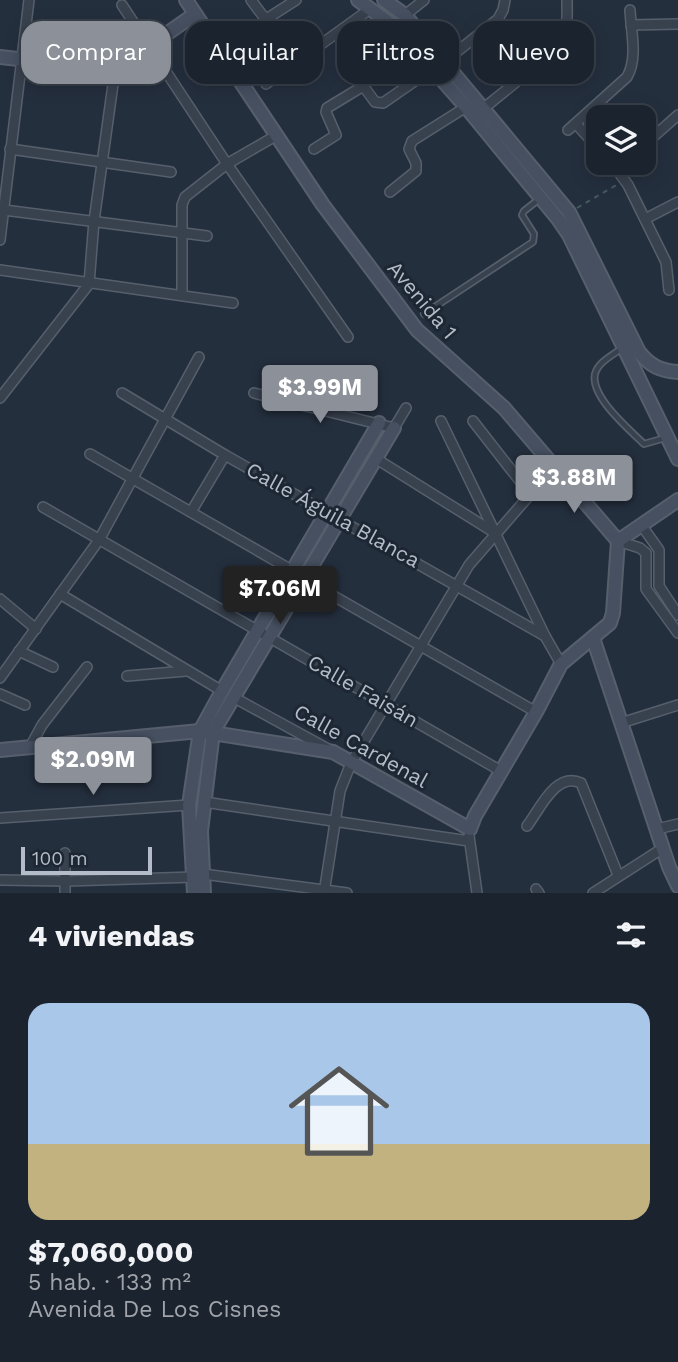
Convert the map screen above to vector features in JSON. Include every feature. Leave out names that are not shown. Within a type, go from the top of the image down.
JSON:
[{"type":"street","points":[[27,21],[29,0]]},
{"type":"street","name":"Avenida 1","points":[[186,0],[323,205],[417,330],[504,408],[618,541]]},
{"type":"street","points":[[251,0],[263,16],[268,18],[296,0]]},
{"type":"street","points":[[358,0],[386,21]]},
{"type":"street","points":[[384,0],[410,21]]},
{"type":"street","points":[[405,15],[424,0]]},
{"type":"street","points":[[459,50],[498,19],[505,0]]},
{"type":"street","points":[[484,108],[564,41],[567,30],[567,0]]},
{"type":"street","points":[[122,5],[133,21]]},
{"type":"street","points":[[323,43],[370,9]]},
{"type":"street","points":[[568,130],[627,77],[631,70],[633,61],[630,10]]},
{"type":"street","points":[[171,31],[195,14]]},
{"type":"street","points":[[631,25],[678,24]]},
{"type":"street","points":[[0,57],[21,60]]},
{"type":"street","points":[[0,240],[21,67]]},
{"type":"street","points":[[171,79],[348,337]]},
{"type":"street","points":[[459,79],[484,108],[529,173],[541,198],[569,235],[678,459]]},
{"type":"street","points":[[0,398],[89,284],[101,161],[113,84]]},
{"type":"street","points":[[314,149],[336,135],[326,112],[327,108],[364,87],[376,102],[383,103],[410,84]]},
{"type":"street","points":[[445,84],[569,212],[639,352],[646,361],[672,372]]},
{"type":"street","points":[[390,192],[416,171],[416,163],[409,149],[412,141],[466,107]]},
{"type":"street","points":[[656,135],[678,116]]},
{"type":"street","points":[[576,124],[586,135]]},
{"type":"street","points":[[182,295],[182,205],[185,197],[227,164],[277,135]]},
{"type":"street","points":[[10,149],[171,172]]},
{"type":"street","points":[[622,175],[666,262],[669,290]]},
{"type":"street","points":[[645,219],[678,202]]},
{"type":"street","points":[[3,205],[206,236]]},
{"type":"street","points":[[0,270],[233,303]]},
{"type":"street","points":[[0,678],[99,541],[199,357]]},
{"type":"street","points":[[644,390],[652,377],[672,372]]},
{"type":"street","name":"Calle Águila Blanca","points":[[122,393],[225,455],[545,636]]},
{"type":"street","points":[[254,393],[394,428]]},
{"type":"street","points":[[332,516],[375,458],[406,408]]},
{"type":"street","points":[[441,421],[561,664]]},
{"type":"street","points":[[473,421],[530,494]]},
{"type":"street","points":[[204,893],[198,876],[189,806],[207,732],[332,516],[379,423]]},
{"type":"street","points":[[90,454],[536,712]]},
{"type":"street","points":[[191,512],[225,455]]},
{"type":"street","points":[[375,458],[495,533]]},
{"type":"street","points":[[324,891],[340,791],[351,763],[469,565],[554,467]]},
{"type":"street","points":[[618,541],[678,500]]},
{"type":"street","name":"Calle Faisán","points":[[43,507],[501,771]]},
{"type":"street","points":[[642,526],[653,539],[660,555],[660,590],[678,615]]},
{"type":"street","points":[[640,548],[653,539]]},
{"type":"street","points":[[618,541],[640,548],[648,557],[648,594],[678,633]]},
{"type":"street","points":[[477,893],[469,835],[475,816],[561,664],[610,622],[613,613],[618,541]]},
{"type":"street","points":[[648,594],[660,590]]},
{"type":"street","name":"Calle Cardenal","points":[[61,594],[186,671],[351,763],[469,835]]},
{"type":"street","points":[[0,599],[36,629]]},
{"type":"street","points":[[593,638],[678,886]]},
{"type":"street","points":[[19,651],[53,667]]},
{"type":"street","points":[[30,747],[42,725],[87,667]]},
{"type":"street","points":[[127,676],[186,671]]},
{"type":"street","points":[[0,694],[25,705]]},
{"type":"street","points":[[621,723],[678,705]]},
{"type":"street","points":[[194,893],[198,876],[204,802],[207,732]]},
{"type":"street","points":[[0,750],[207,732],[332,752]]},
{"type":"street","points":[[527,826],[556,786],[563,780],[574,779],[581,783],[618,875]]},
{"type":"street","points":[[204,802],[335,823],[469,835]]},
{"type":"street","points":[[0,818],[189,806]]},
{"type":"street","points":[[657,829],[678,824]]},
{"type":"street","points":[[593,893],[663,848]]},
{"type":"street","points":[[65,853],[65,893]]},
{"type":"street","points":[[0,880],[67,881],[198,876],[347,893]]},
{"type":"lane","points":[[424,314],[533,242],[534,234],[522,215],[541,198]]},
{"type":"lane","points":[[623,348],[595,373],[595,383],[600,396],[644,444],[667,437]]},
{"type":"path","points":[[569,212],[595,199],[624,179]]}]
